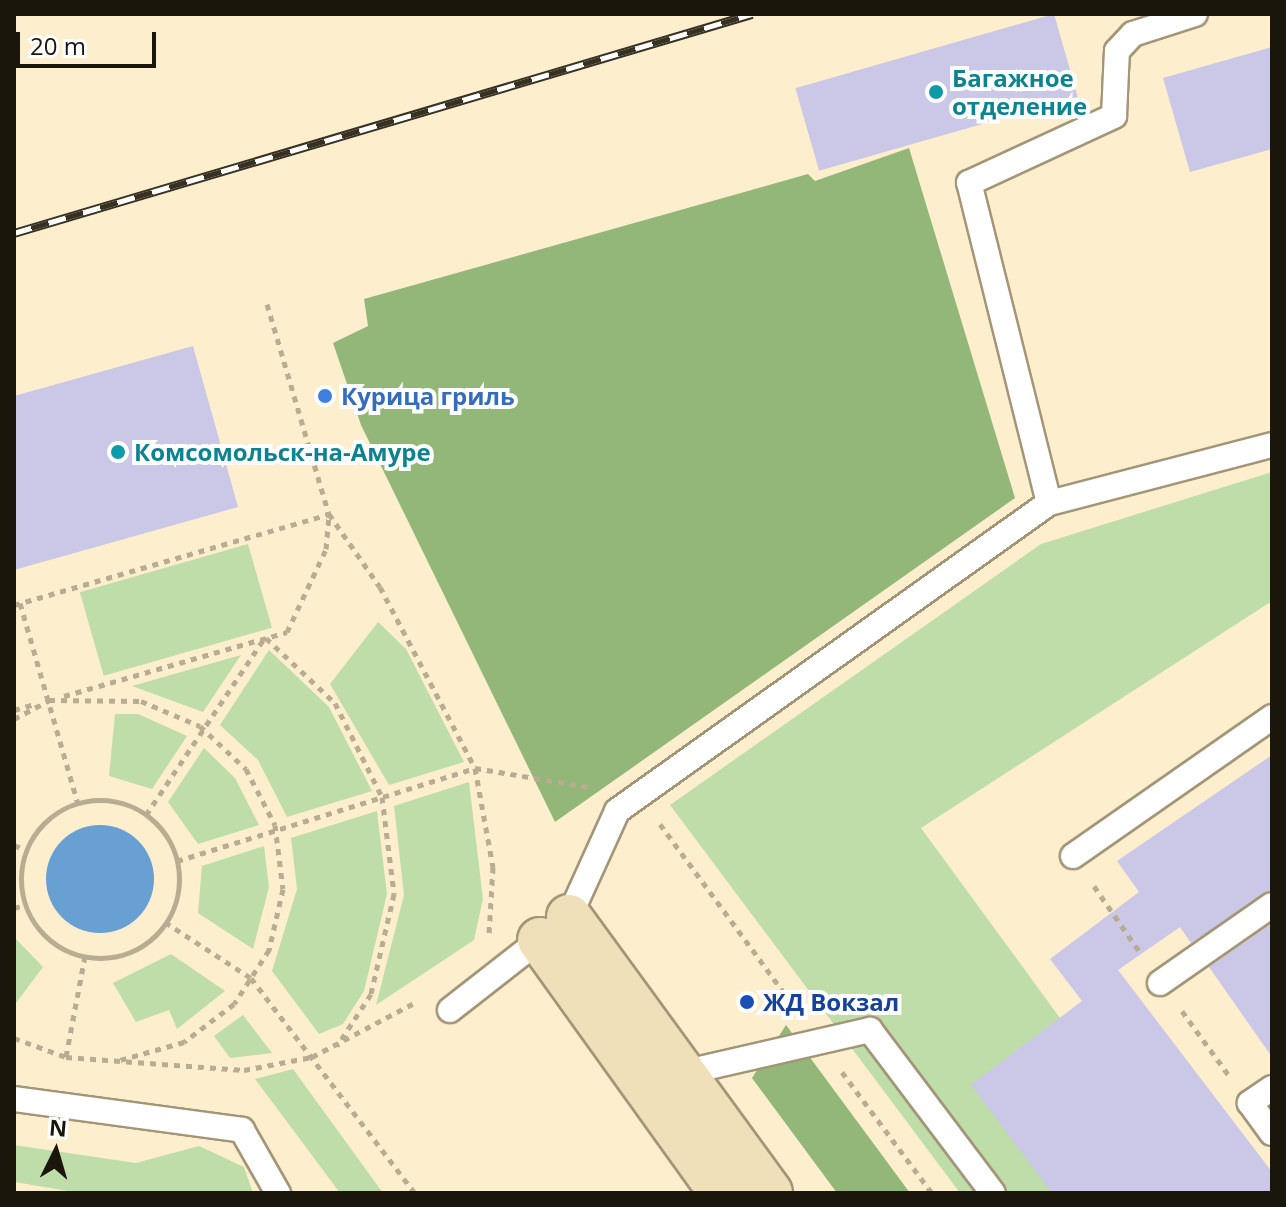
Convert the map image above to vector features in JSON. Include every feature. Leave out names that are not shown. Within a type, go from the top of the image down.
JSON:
[{"type":"main road","points":[[555,928],[682,1073],[770,1193]]},
{"type":"main road","points":[[555,928],[722,1193]]},
{"type":"lane","points":[[1049,503],[969,183],[1114,116],[1117,51],[1133,34],[1195,14]]},
{"type":"lane","points":[[450,1010],[555,928],[617,811],[1049,503],[1272,445]]},
{"type":"lane","points":[[1073,856],[1272,717]]},
{"type":"lane","points":[[1160,983],[1272,905]]},
{"type":"lane","points":[[682,1073],[870,1030],[993,1193]]},
{"type":"lane","points":[[1272,1088],[1250,1103],[1272,1133]]},
{"type":"lane","points":[[14,1099],[242,1130],[278,1193]]},
{"type":"path","points":[[267,304],[329,514],[380,587],[475,768],[493,867],[487,946]]},
{"type":"path","points":[[78,804],[49,700],[17,604],[329,514]]},
{"type":"path","points":[[14,710],[287,632],[326,549],[329,514]]},
{"type":"path","points":[[146,815],[264,639]]},
{"type":"path","points":[[264,639],[335,703],[382,797],[394,894],[371,994],[336,1047]]},
{"type":"path","points":[[14,719],[49,700],[141,701],[204,730],[246,769],[276,831],[283,889],[269,950],[234,1004],[184,1042],[122,1061],[66,1057]]},
{"type":"path","points":[[177,861],[475,768],[639,796],[932,1193]]},
{"type":"path","points":[[118,801],[146,815],[164,831],[177,861],[179,883],[165,922],[137,950],[85,956],[57,946],[25,905],[26,850],[42,825],[78,804],[118,801]]},
{"type":"path","points":[[14,845],[26,850]]},
{"type":"path","points":[[14,908],[25,905]]},
{"type":"path","points":[[165,922],[251,978],[415,1193]]},
{"type":"path","points":[[66,1057],[85,956]]},
{"type":"path","points":[[14,1038],[66,1057],[198,1072],[312,1057],[336,1047],[423,997]]},
{"type":"green space","points":[[909,148],[1015,498],[555,822],[361,425],[333,343],[368,326],[364,299],[808,174],[815,181]]},
{"type":"green space","points":[[1272,472],[1272,601],[921,828],[1188,1193],[960,1193],[670,805],[1041,544]]},
{"type":"green space","points":[[248,544],[272,628],[104,676],[80,592]]},
{"type":"green space","points":[[378,622],[406,649],[464,762],[389,785],[330,684]]},
{"type":"green space","points":[[269,650],[329,707],[372,791],[287,817],[258,760],[220,725]]},
{"type":"green space","points":[[241,655],[203,712],[132,686]]},
{"type":"green space","points":[[115,714],[138,714],[187,736],[152,789],[109,776]]},
{"type":"green space","points":[[204,748],[235,778],[259,825],[198,844],[168,802]]},
{"type":"green space","points":[[469,782],[483,899],[474,940],[376,1005],[404,895],[394,806]]},
{"type":"green space","points":[[377,811],[387,894],[364,991],[343,1024],[319,1034],[272,971],[297,889],[291,838]]},
{"type":"green space","points":[[264,846],[269,887],[253,949],[198,913],[202,866]]},
{"type":"green space","points":[[14,937],[43,967],[16,1003],[14,1001]]},
{"type":"green space","points":[[171,954],[225,991],[177,1029],[169,1010],[136,1022],[113,983]]},
{"type":"green space","points":[[243,1015],[272,1053],[230,1058],[214,1036]]},
{"type":"green space","points":[[786,1025],[910,1193],[837,1193],[752,1078]]},
{"type":"green space","points":[[293,1069],[383,1193],[340,1193],[255,1079]]},
{"type":"green space","points":[[14,1145],[136,1163],[199,1146],[244,1167],[253,1193],[80,1193],[14,1182]]},
{"type":"water","points":[[100,825],[121,829],[138,841],[150,858],[154,879],[150,900],[138,917],[121,929],[100,933],[79,929],[62,917],[50,900],[46,879],[50,858],[62,841],[79,829]]},
{"type":"building","name":"Багажное отделение","points":[[1054,14],[1078,97],[819,171],[795,88]]},
{"type":"building","points":[[1272,47],[1272,149],[1190,172],[1163,78]]},
{"type":"building","name":"Комсомольск-на-Амуре","points":[[193,346],[238,507],[14,570],[14,396]]},
{"type":"building","points":[[1272,755],[1272,890],[1191,943],[1180,927],[1118,970],[1272,1172],[1272,1193],[1052,1193],[971,1085],[1082,1001],[1050,959],[1139,892],[1117,861]]},
{"type":"building","points":[[1272,923],[1272,1057],[1209,967]]},
{"type":"railway","points":[[14,233],[752,14]]},
{"type":"place","name":"Багажное отделение","points":[[936,92]]},
{"type":"place","name":"Курица гриль","points":[[325,396]]},
{"type":"place","name":"Комсомольск-на-Амуре","points":[[118,452]]},
{"type":"place","name":"ЖД Вокзал","points":[[747,1002]]}]
